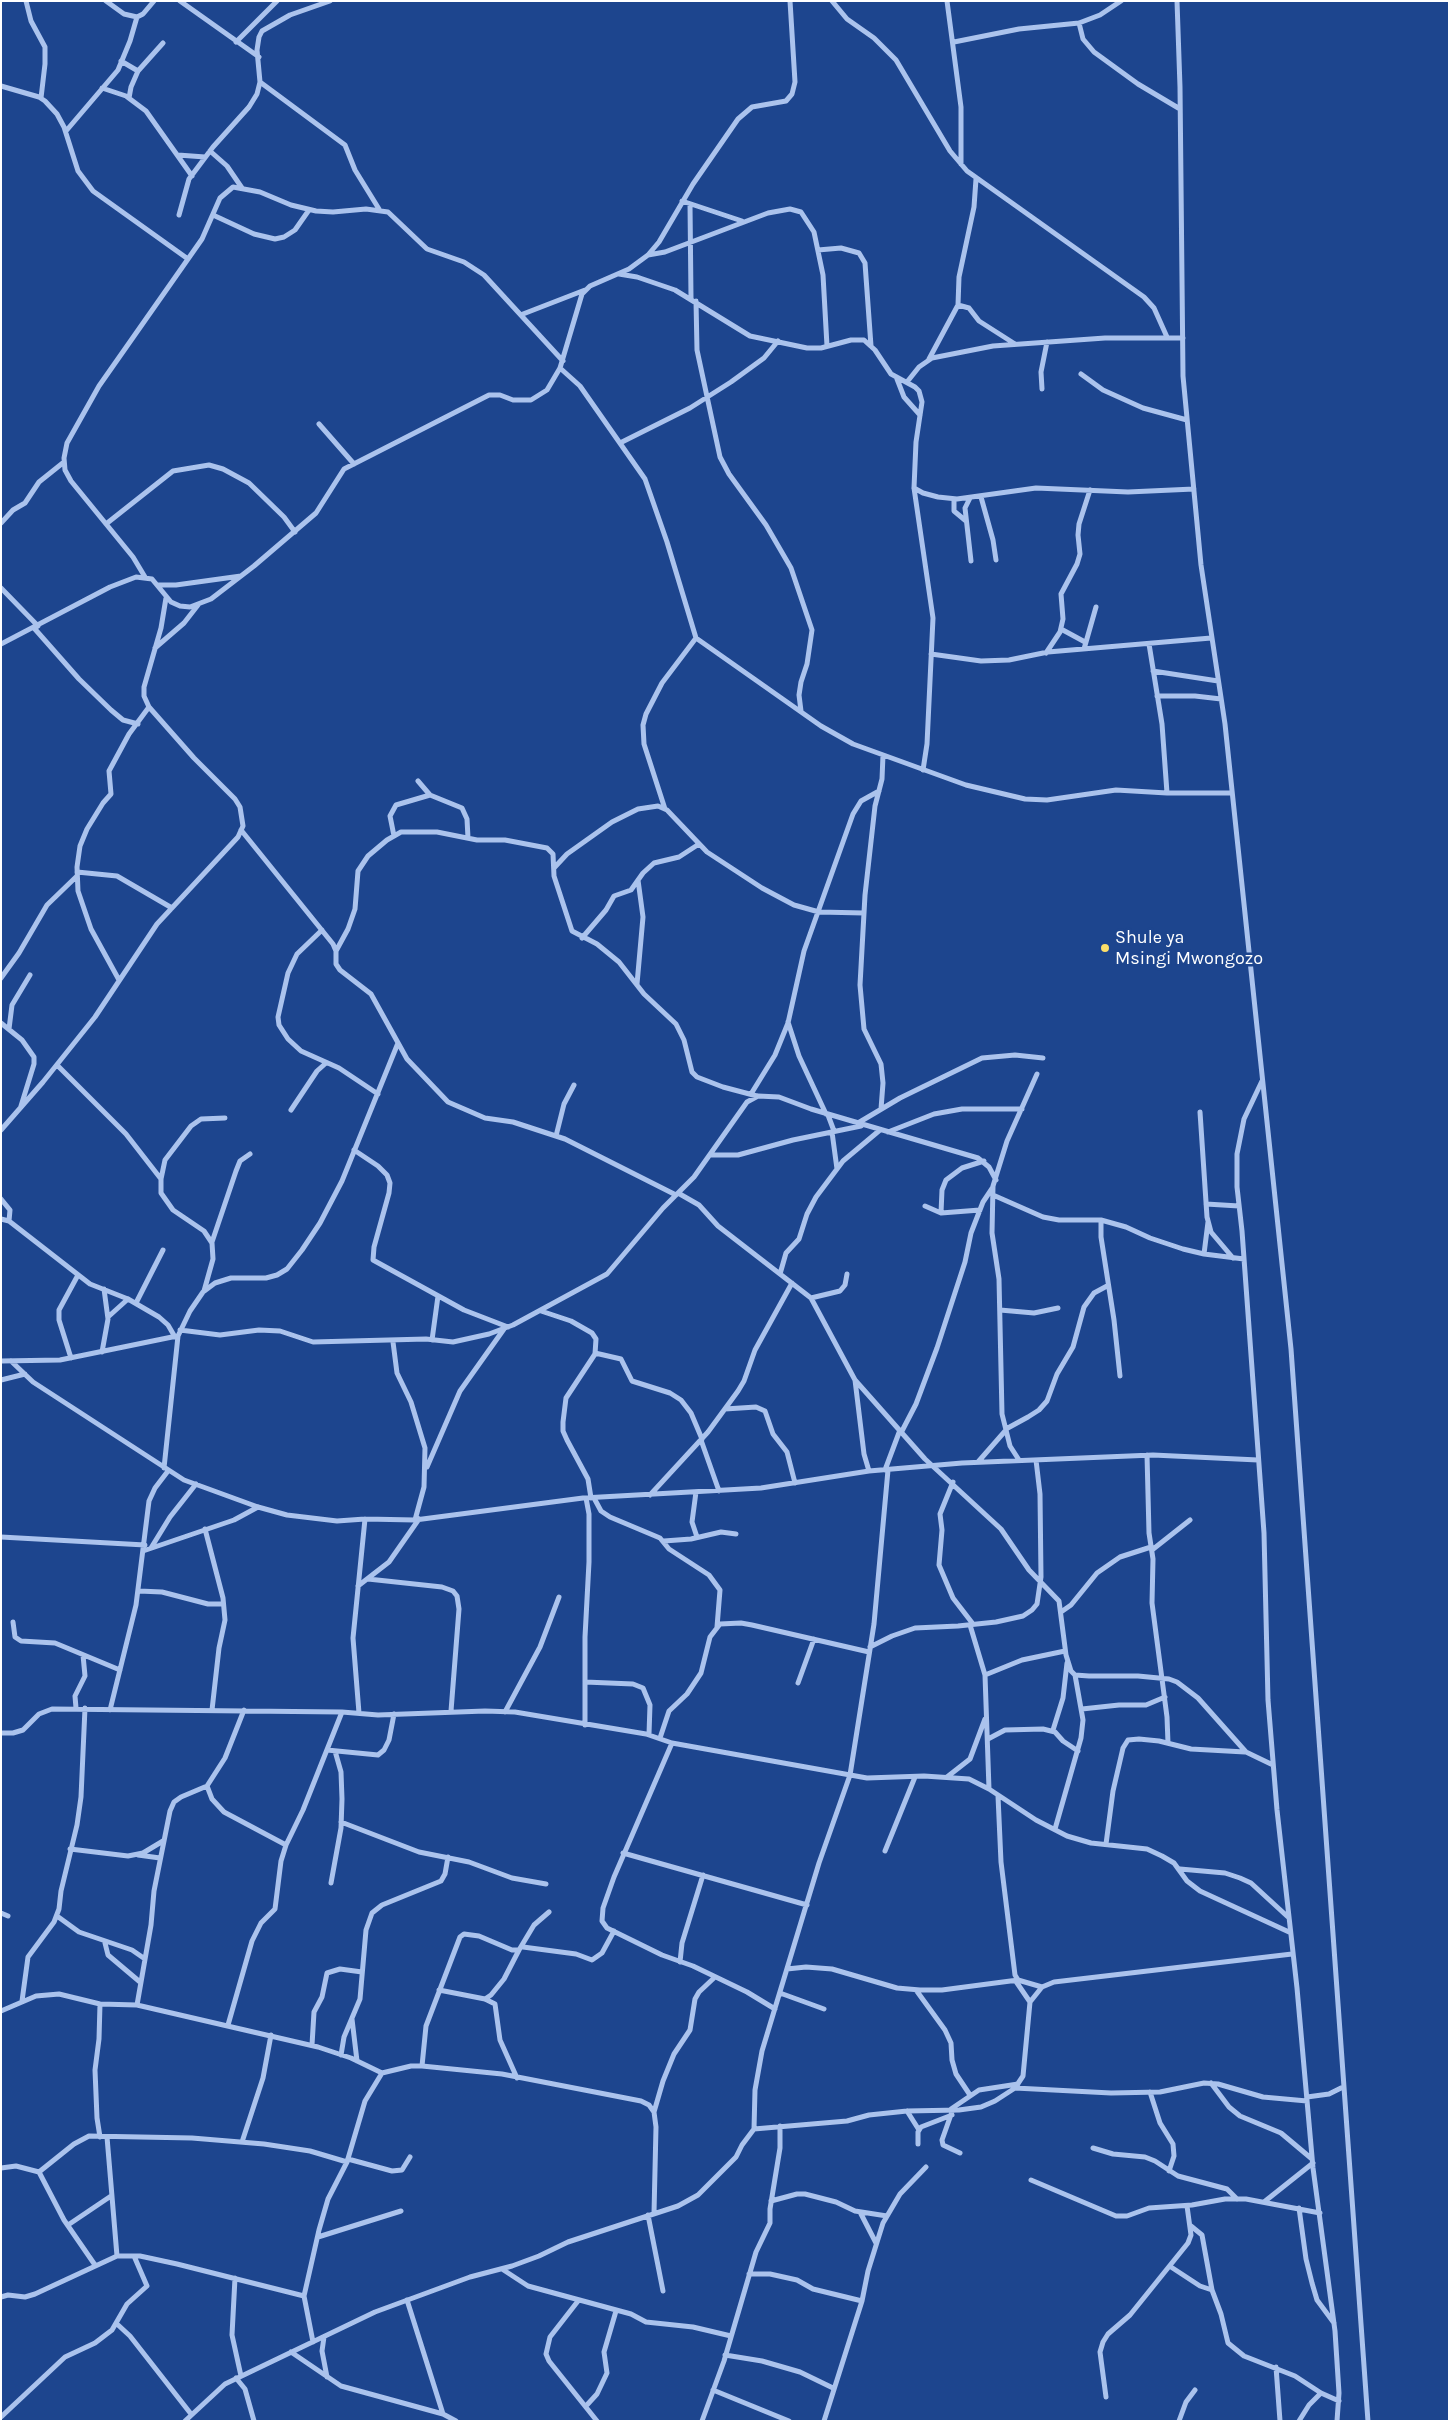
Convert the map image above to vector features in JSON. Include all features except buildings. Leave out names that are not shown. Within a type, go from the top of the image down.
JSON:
[{"type":"street","points":[[26,1],[30,21],[45,47],[41,98]]},
{"type":"street","points":[[106,1],[124,14],[137,17]]},
{"type":"street","points":[[66,131],[118,70],[130,42],[137,17],[154,1]]},
{"type":"street","points":[[180,1],[258,57]]},
{"type":"street","points":[[236,42],[277,1]]},
{"type":"street","points":[[179,215],[192,176],[205,157],[249,107],[257,94],[260,82],[258,37],[262,31],[290,15],[330,1]]},
{"type":"street","points":[[522,314],[586,290],[596,282],[629,269],[648,255],[659,242],[682,201],[738,119],[752,107],[786,100],[792,94],[795,82],[790,1]]},
{"type":"street","points":[[832,1],[847,20],[879,42],[896,60],[939,134],[961,165],[976,178],[1144,297],[1154,308],[1167,337]]},
{"type":"street","points":[[947,1],[954,42],[960,107],[961,165]]},
{"type":"street","points":[[954,42],[1019,29],[1079,23],[1100,15],[1122,1]]},
{"type":"street","points":[[1177,1],[1183,376],[1211,638],[1221,699],[1232,793],[1291,1349],[1368,2421]]},
{"type":"street","points":[[1079,23],[1083,39],[1094,52],[1138,84],[1180,109]]},
{"type":"street","points":[[129,98],[131,87],[138,71],[163,43]]},
{"type":"street","points":[[121,61],[138,71]]},
{"type":"street","points":[[260,82],[342,142],[364,186],[379,209]]},
{"type":"street","points":[[1,86],[41,98],[57,114],[66,131],[78,171],[93,191],[188,259]]},
{"type":"street","points":[[102,88],[129,98],[146,111],[192,176]]},
{"type":"street","points":[[210,151],[227,166],[242,188]]},
{"type":"street","points":[[178,155],[205,157]]},
{"type":"street","points":[[928,361],[958,305],[960,277],[974,207],[976,178]]},
{"type":"street","points":[[145,577],[133,556],[71,481],[65,470],[64,462],[67,443],[81,414],[202,239],[222,195],[233,187],[242,188],[309,210],[333,212],[379,209],[388,212],[398,220],[413,238],[427,249],[464,262],[484,274],[563,361]]},
{"type":"street","points":[[682,201],[743,222]]},
{"type":"street","points":[[690,204],[690,243],[697,350],[720,457],[729,474],[766,525],[787,560],[812,630],[811,643],[799,695],[801,711]]},
{"type":"street","points":[[648,255],[665,252],[780,210],[790,209],[801,212],[814,232],[823,274],[828,346]]},
{"type":"street","points":[[213,215],[254,234],[274,239],[284,237],[295,230],[309,210]]},
{"type":"street","points":[[818,250],[841,248],[860,253],[865,263],[871,346]]},
{"type":"street","points":[[617,274],[661,283],[693,300],[750,336],[807,348],[828,346],[851,340],[864,340],[871,346],[891,374],[919,391],[922,402],[916,442],[914,488],[932,618],[927,744],[923,770]]},
{"type":"street","points":[[1,644],[126,580],[145,577],[152,579],[166,598],[180,606],[190,607],[211,599],[242,576],[316,513],[344,469],[489,395],[500,395],[513,400],[531,400],[547,390],[563,361],[577,307],[586,290]]},
{"type":"street","points":[[958,305],[969,308],[980,321],[1015,344]]},
{"type":"street","points":[[907,382],[932,358],[993,346],[1047,342],[1183,338]]},
{"type":"street","points":[[620,443],[706,398],[764,358],[778,341]]},
{"type":"street","points":[[1042,389],[1041,372],[1047,342]]},
{"type":"street","points":[[560,368],[580,386],[645,479],[667,542],[696,638],[821,726],[853,744],[923,770],[966,785],[1025,799],[1047,800],[1116,790],[1167,793],[1232,793]]},
{"type":"street","points":[[1081,374],[1103,390],[1143,408],[1187,420]]},
{"type":"street","points":[[897,378],[904,397],[920,416]]},
{"type":"street","points":[[319,424],[354,464]]},
{"type":"street","points":[[1,523],[13,510],[25,503],[39,482],[64,462]]},
{"type":"street","points":[[106,524],[173,471],[209,465],[223,469],[249,483],[284,517],[295,532]]},
{"type":"street","points":[[914,488],[923,493],[954,499],[981,497],[1036,488],[1128,492],[1194,489]]},
{"type":"street","points":[[1046,653],[1060,629],[1063,619],[1061,594],[1077,564],[1080,554],[1079,524],[1090,490]]},
{"type":"street","points":[[981,497],[994,540],[996,560]]},
{"type":"street","points":[[970,498],[965,508],[971,561]]},
{"type":"street","points":[[954,499],[954,511],[966,521]]},
{"type":"street","points":[[158,585],[176,585],[242,576]]},
{"type":"street","points":[[1,588],[79,679],[123,720],[138,724]]},
{"type":"street","points":[[1,1130],[58,1065],[108,1000],[119,980],[157,924],[238,837],[241,830],[242,815],[235,799],[194,758],[149,707],[144,696],[144,687],[166,598]]},
{"type":"street","points":[[155,648],[188,619],[199,604]]},
{"type":"street","points":[[1084,650],[1096,607]]},
{"type":"street","points":[[1060,629],[1085,642]]},
{"type":"street","points":[[696,638],[662,683],[646,714],[643,725],[644,744],[665,809],[707,852],[762,888],[794,905],[819,912],[864,913]]},
{"type":"street","points":[[931,654],[981,661],[1009,660],[1046,653],[1211,638]]},
{"type":"street","points":[[1149,644],[1162,724],[1167,793]]},
{"type":"street","points":[[1153,671],[1218,681]]},
{"type":"street","points":[[1157,696],[1195,696],[1221,699]]},
{"type":"street","points":[[119,980],[91,929],[78,891],[77,874],[80,846],[95,814],[111,794],[109,771],[129,734],[149,707]]},
{"type":"street","points":[[881,1110],[883,1083],[881,1064],[868,1041],[862,1011],[860,958],[875,806],[882,779],[883,755]]},
{"type":"street","points":[[418,781],[430,795],[462,808],[467,819],[468,838]]},
{"type":"street","points":[[751,1094],[775,1055],[788,1022],[804,951],[835,861],[857,806],[861,801],[879,791]]},
{"type":"street","points":[[394,836],[390,816],[396,805],[430,795]]},
{"type":"street","points":[[554,869],[567,854],[612,822],[638,809],[651,806],[665,809]]},
{"type":"street","points":[[241,830],[322,930],[336,951]]},
{"type":"street","points":[[996,1180],[989,1166],[984,1162],[827,1114],[780,1097],[758,1096],[697,1077],[692,1072],[684,1040],[676,1024],[644,994],[619,962],[598,944],[582,938],[572,931],[565,916],[554,876],[553,854],[548,848],[505,840],[468,838],[436,832],[401,832],[368,856],[358,871],[355,909],[348,929],[336,951],[336,964],[340,970],[370,994],[407,1060],[448,1102],[485,1118],[513,1122],[556,1136],[699,1205],[718,1226],[811,1298],[855,1380],[919,1452],[1001,1529],[1029,1570],[1041,1580],[1059,1601],[1065,1651],[1071,1671],[1075,1674],[1083,1720],[1078,1751],[1055,1829]]},
{"type":"street","points":[[582,938],[606,910],[614,896],[631,890],[654,862],[679,857],[699,844]]},
{"type":"street","points":[[1,978],[19,953],[47,905],[77,874],[117,876],[172,908]]},
{"type":"street","points":[[637,984],[643,917],[638,880]]},
{"type":"street","points":[[322,930],[308,941],[297,954],[288,973],[278,1017],[279,1025],[288,1039],[301,1051],[364,1083],[378,1094]]},
{"type":"street","points":[[9,1029],[12,1006],[30,975]]},
{"type":"street","points":[[788,1022],[798,1056],[827,1114],[833,1132],[837,1169]]},
{"type":"street","points":[[1,1024],[22,1040],[34,1057],[34,1064],[20,1109]]},
{"type":"street","points":[[204,1292],[215,1283],[231,1278],[266,1278],[277,1275],[287,1268],[320,1223],[342,1181],[398,1043]]},
{"type":"street","points":[[858,1123],[982,1058],[1015,1055],[1043,1058]]},
{"type":"street","points":[[291,1110],[317,1071],[326,1063]]},
{"type":"street","points":[[58,1065],[126,1134],[161,1179]]},
{"type":"street","points":[[185,2421],[225,2384],[375,2312],[539,2256],[568,2242],[678,2206],[698,2195],[736,2157],[754,2128],[753,2114],[757,2074],[822,1854],[850,1775],[870,1649],[887,1470],[901,1430],[916,1404],[937,1348],[980,1210],[994,1186],[1008,1141],[1037,1074]]},
{"type":"street","points":[[1262,1081],[1244,1119],[1237,1154],[1239,1206],[1264,1533],[1268,1700],[1273,1765],[1313,2161],[1335,2324],[1337,2421]]},
{"type":"street","points":[[556,1136],[564,1104],[574,1085]]},
{"type":"street","points":[[1,1361],[71,1358],[178,1334],[220,1335],[259,1330],[280,1331],[313,1342],[432,1340],[453,1342],[467,1340],[507,1328],[541,1312],[607,1274],[694,1177],[747,1102],[758,1096]]},
{"type":"street","points":[[888,1132],[934,1114],[962,1109],[1022,1109]]},
{"type":"street","points":[[1200,1112],[1208,1221],[1211,1232],[1233,1258]]},
{"type":"street","points":[[212,1243],[204,1232],[173,1210],[161,1193],[161,1179],[165,1160],[191,1126],[201,1119],[225,1118]]},
{"type":"street","points":[[710,1155],[738,1156],[864,1125]]},
{"type":"street","points":[[780,1274],[786,1253],[799,1239],[807,1214],[816,1197],[837,1169],[880,1130]]},
{"type":"street","points":[[354,1150],[388,1175],[390,1184],[388,1201],[374,1247],[373,1260],[415,1285],[464,1310],[507,1328]]},
{"type":"street","points":[[110,1710],[128,1643],[139,1591],[150,1495],[166,1469],[178,1334],[204,1292],[213,1259],[212,1243],[218,1217],[240,1161],[250,1154]]},
{"type":"street","points":[[941,1212],[942,1190],[946,1180],[962,1168],[984,1162]]},
{"type":"street","points":[[994,1186],[992,1233],[999,1279],[1002,1414],[1012,1452],[1019,1460]]},
{"type":"street","points":[[993,1195],[1043,1217],[1059,1220],[1101,1220],[1204,1254],[1244,1259]]},
{"type":"street","points":[[1,1199],[10,1210],[9,1221]]},
{"type":"street","points":[[1206,1204],[1239,1206]]},
{"type":"street","points":[[925,1206],[941,1212],[980,1210]]},
{"type":"street","points":[[1,1219],[9,1221],[90,1284],[136,1303],[159,1317],[178,1334]]},
{"type":"street","points":[[1101,1220],[1107,1286],[1114,1320],[1120,1376]]},
{"type":"street","points":[[1204,1254],[1208,1221]]},
{"type":"street","points":[[136,1303],[163,1250]]},
{"type":"street","points":[[811,1298],[840,1291],[845,1285],[848,1274]]},
{"type":"street","points":[[71,1358],[58,1320],[59,1310],[78,1275]]},
{"type":"street","points":[[650,1495],[701,1440],[725,1410],[744,1381],[755,1350],[792,1284]]},
{"type":"street","points":[[978,1462],[1006,1430],[1040,1410],[1052,1390],[1057,1374],[1073,1347],[1084,1307],[1094,1293],[1107,1286]]},
{"type":"street","points":[[102,1352],[108,1316],[104,1289]]},
{"type":"street","points":[[432,1340],[438,1296]]},
{"type":"street","points":[[108,1316],[128,1299]]},
{"type":"street","points":[[1000,1310],[1034,1313],[1058,1308]]},
{"type":"street","points":[[541,1312],[571,1321],[592,1333],[597,1346],[595,1353],[570,1391],[563,1410],[565,1436],[588,1479],[591,1498],[584,1637],[586,1724]]},
{"type":"street","points":[[426,1470],[460,1391],[507,1328]]},
{"type":"street","points":[[358,1586],[389,1562],[417,1520],[424,1487],[426,1470],[425,1448],[411,1402],[397,1373],[393,1342]]},
{"type":"street","points":[[595,1353],[620,1359],[632,1381],[670,1393],[681,1400],[691,1413],[719,1491]]},
{"type":"street","points":[[12,1361],[33,1382],[138,1448],[166,1469],[196,1484],[258,1507],[287,1515],[337,1521],[365,1518],[417,1520],[591,1498],[719,1491],[795,1483],[869,1471],[978,1462],[1147,1455],[1258,1460]]},
{"type":"street","points":[[1,1380],[25,1374]]},
{"type":"street","points":[[855,1380],[864,1454],[869,1471]]},
{"type":"street","points":[[725,1410],[756,1407],[766,1411],[773,1434],[787,1452],[795,1483]]},
{"type":"street","points":[[1147,1455],[1152,1603],[1165,1697],[1168,1743]]},
{"type":"street","points":[[660,1738],[669,1711],[687,1694],[701,1673],[710,1638],[720,1624],[741,1622],[814,1639],[870,1649],[892,1636],[915,1628],[971,1624],[1023,1616],[1037,1604],[1041,1580],[1040,1494],[1036,1460]]},
{"type":"street","points":[[953,1482],[940,1514],[942,1530],[939,1566],[953,1598],[971,1624],[985,1674],[989,1789]]},
{"type":"street","points":[[151,1548],[161,1529],[196,1484]]},
{"type":"street","points":[[696,1492],[692,1522],[697,1537]]},
{"type":"street","points":[[591,1498],[600,1511],[610,1517],[664,1541],[721,1532],[736,1534]]},
{"type":"street","points":[[143,1551],[234,1520],[258,1507]]},
{"type":"street","points":[[358,1713],[353,1646],[365,1518]]},
{"type":"street","points":[[1061,1612],[1071,1605],[1096,1573],[1120,1557],[1151,1549],[1190,1520]]},
{"type":"street","points":[[206,1529],[223,1604],[224,1620],[212,1710]]},
{"type":"street","points":[[1,1537],[145,1545]]},
{"type":"street","points":[[664,1541],[669,1549],[709,1575],[716,1583],[720,1598],[717,1627]]},
{"type":"street","points":[[368,1579],[442,1587],[457,1596],[459,1609],[452,1711]]},
{"type":"street","points":[[139,1591],[162,1592],[208,1604],[223,1604]]},
{"type":"street","points":[[505,1712],[540,1647],[559,1597]]},
{"type":"street","points":[[13,1622],[15,1638],[21,1642],[55,1643],[120,1670]]},
{"type":"street","points":[[798,1683],[814,1639]]},
{"type":"street","points":[[985,1674],[1022,1660],[1065,1651]]},
{"type":"street","points":[[76,1708],[75,1696],[85,1676],[83,1655]]},
{"type":"street","points":[[1053,1730],[1063,1698],[1067,1660]]},
{"type":"street","points":[[1075,1674],[1161,1678],[1177,1682],[1198,1698],[1246,1752]]},
{"type":"street","points":[[585,1682],[633,1684],[643,1688],[650,1705],[649,1734]]},
{"type":"street","points":[[1082,1709],[1119,1705],[1146,1705],[1165,1697]]},
{"type":"street","points":[[22,2001],[28,1957],[57,1916],[70,1849],[77,1825],[81,1797],[85,1708]]},
{"type":"street","points":[[1,1733],[13,1733],[23,1730],[39,1714],[52,1709],[244,1710],[394,1714],[452,1711],[505,1712],[649,1734],[672,1743],[867,1778],[947,1777],[969,1779],[1055,1829],[1091,1843],[1147,1849],[1174,1863],[1187,1881],[1200,1891],[1290,1932]]},
{"type":"street","points":[[137,2004],[163,1841],[174,1802],[207,1786],[224,1758],[244,1710]]},
{"type":"street","points":[[228,2025],[252,1942],[261,1923],[275,1909],[286,1845],[303,1810],[342,1712]]},
{"type":"street","points":[[327,1750],[378,1755],[384,1750],[389,1740],[394,1714]]},
{"type":"street","points":[[947,1777],[970,1759],[986,1716]]},
{"type":"street","points":[[988,1739],[1005,1730],[1053,1730],[1063,1741],[1078,1751]]},
{"type":"street","points":[[1106,1844],[1113,1791],[1123,1748],[1128,1740],[1139,1739],[1168,1743],[1192,1749],[1246,1752],[1273,1765]]},
{"type":"street","points":[[672,1743],[623,1853],[602,1914],[602,1922],[614,1931],[662,1955],[747,1992],[775,2009]]},
{"type":"street","points":[[331,1883],[341,1822],[340,1772],[335,1751]]},
{"type":"street","points":[[885,1851],[915,1777]]},
{"type":"street","points":[[207,1786],[212,1799],[224,1812],[286,1845]]},
{"type":"street","points":[[998,1796],[1001,1862],[1013,1944],[1014,1967],[1017,1980],[1030,2002]]},
{"type":"street","points":[[341,1822],[419,1852],[470,1862],[512,1878],[546,1884]]},
{"type":"street","points":[[70,1849],[83,1849],[110,1855],[135,1854],[143,1853],[163,1841]]},
{"type":"street","points":[[623,1853],[807,1905]]},
{"type":"street","points":[[135,1854],[160,1858]]},
{"type":"street","points":[[341,2055],[344,2037],[360,1999],[366,1930],[372,1913],[382,1905],[441,1881],[445,1874],[448,1857]]},
{"type":"street","points":[[1180,1870],[1226,1874],[1240,1878],[1251,1883],[1288,1917]]},
{"type":"street","points":[[680,1962],[682,1943],[703,1875]]},
{"type":"street","points":[[485,1998],[491,1995],[504,1979],[534,1925],[550,1912]]},
{"type":"street","points":[[1,1913],[8,1916]]},
{"type":"street","points":[[57,1916],[79,1932],[106,1943],[132,1950],[145,1959]]},
{"type":"street","points":[[422,2066],[426,2026],[456,1943],[464,1934],[479,1936],[512,1950],[521,1948],[576,1954],[592,1960],[602,1952],[614,1931]]},
{"type":"street","points":[[106,1943],[108,1955],[140,1982]]},
{"type":"street","points":[[754,2128],[847,2121],[869,2115],[907,2111],[952,2111],[981,2107],[996,2101],[1016,2086],[1023,2076],[1030,2002],[1042,1987],[1054,1982],[1292,1954]]},
{"type":"street","points":[[787,1969],[806,1967],[832,1969],[897,1988],[916,1990],[942,1990],[1017,1980],[1042,1987]]},
{"type":"street","points":[[312,2045],[314,2012],[322,1996],[327,1973],[340,1969],[362,1972]]},
{"type":"street","points":[[663,2291],[651,2214],[656,2150],[654,2112],[674,2054],[690,2030],[698,1992],[715,1977]]},
{"type":"street","points":[[439,1990],[485,1998],[495,2004],[500,2040],[518,2078]]},
{"type":"street","points":[[916,1990],[951,2043],[956,2074],[970,2095]]},
{"type":"street","points":[[780,1993],[824,2009]]},
{"type":"street","points":[[1,2011],[36,1996],[58,1994],[100,2004],[137,2004],[312,2045],[357,2061],[382,2073],[411,2066],[422,2066],[518,2078],[641,2101],[650,2105],[654,2112]]},
{"type":"street","points":[[100,2004],[99,2039],[95,2070],[97,2118],[100,2137]]},
{"type":"street","points":[[352,2020],[357,2061]]},
{"type":"street","points":[[242,2142],[263,2078],[271,2035]]},
{"type":"street","points":[[313,2342],[304,2296],[318,2237],[328,2199],[348,2161],[357,2122],[365,2101],[382,2073]]},
{"type":"street","points":[[919,2130],[952,2111],[978,2090],[1016,2086],[1111,2094],[1150,2092],[1211,2083],[1263,2097],[1307,2099],[1329,2094],[1343,2087]]},
{"type":"street","points":[[1211,2083],[1229,2107],[1240,2116],[1281,2133],[1313,2161]]},
{"type":"street","points":[[1150,2092],[1160,2124],[1173,2144],[1174,2156],[1169,2171]]},
{"type":"street","points":[[907,2111],[919,2130],[918,2144]]},
{"type":"street","points":[[952,2111],[942,2140],[943,2146],[960,2153]]},
{"type":"street","points":[[702,2421],[725,2355],[756,2252],[769,2227],[771,2200],[780,2148],[780,2126]]},
{"type":"street","points":[[39,2172],[74,2144],[89,2136],[192,2138],[242,2142],[310,2151],[392,2171],[402,2170],[410,2156]]},
{"type":"street","points":[[108,2137],[117,2256]]},
{"type":"street","points":[[1093,2148],[1113,2154],[1145,2157],[1169,2171],[1194,2182],[1227,2189],[1237,2199]]},
{"type":"street","points":[[1264,2202],[1313,2161]]},
{"type":"street","points":[[1,2168],[16,2166],[39,2172],[68,2225],[95,2265]]},
{"type":"street","points":[[824,2421],[862,2301],[868,2271],[887,2216],[900,2194],[926,2167]]},
{"type":"street","points":[[1031,2180],[1116,2216],[1127,2216],[1149,2208],[1188,2206],[1225,2199],[1264,2202],[1320,2213]]},
{"type":"street","points":[[771,2200],[805,2194],[860,2212],[887,2216]]},
{"type":"street","points":[[68,2225],[111,2196]]},
{"type":"street","points":[[1106,2397],[1100,2352],[1103,2342],[1108,2334],[1130,2315],[1171,2267],[1188,2243],[1190,2226],[1188,2206]]},
{"type":"street","points":[[1299,2208],[1312,2283],[1317,2300],[1335,2324]]},
{"type":"street","points":[[318,2237],[401,2211]]},
{"type":"street","points":[[860,2212],[877,2244]]},
{"type":"street","points":[[1190,2226],[1202,2235],[1212,2290],[1221,2314],[1228,2343],[1244,2356],[1295,2376],[1321,2393],[1338,2401]]},
{"type":"street","points":[[1,2297],[8,2295],[25,2297],[35,2294],[117,2256],[134,2256],[177,2264],[304,2296]]},
{"type":"street","points":[[1,2417],[65,2357],[94,2343],[117,2324],[126,2304],[147,2286],[134,2256]]},
{"type":"street","points":[[1171,2267],[1200,2286],[1212,2290]]},
{"type":"street","points":[[502,2269],[528,2286],[654,2324],[693,2328],[731,2336]]},
{"type":"street","points":[[750,2274],[770,2274],[798,2280],[813,2289],[862,2301]]},
{"type":"street","points":[[235,2278],[232,2335],[239,2377],[245,2389],[254,2421]]},
{"type":"street","points":[[406,2300],[443,2414]]},
{"type":"street","points":[[578,2301],[550,2337],[546,2354],[549,2361],[597,2421]]},
{"type":"street","points":[[586,2406],[597,2394],[607,2373],[604,2352],[616,2311]]},
{"type":"street","points":[[117,2324],[136,2344],[191,2414]]},
{"type":"street","points":[[324,2337],[322,2351],[327,2378]]},
{"type":"street","points":[[291,2352],[340,2386],[443,2414],[456,2421]]},
{"type":"street","points":[[725,2355],[762,2361],[800,2372],[833,2388]]},
{"type":"street","points":[[1276,2367],[1280,2421]]},
{"type":"street","points":[[713,2390],[789,2421]]},
{"type":"street","points":[[1179,2421],[1186,2402],[1194,2390]]},
{"type":"street","points":[[1299,2421],[1308,2405],[1321,2393]]},
{"type":"place","name":"Shule ya Msingi Mwongozo","points":[[1105,948]]}]
